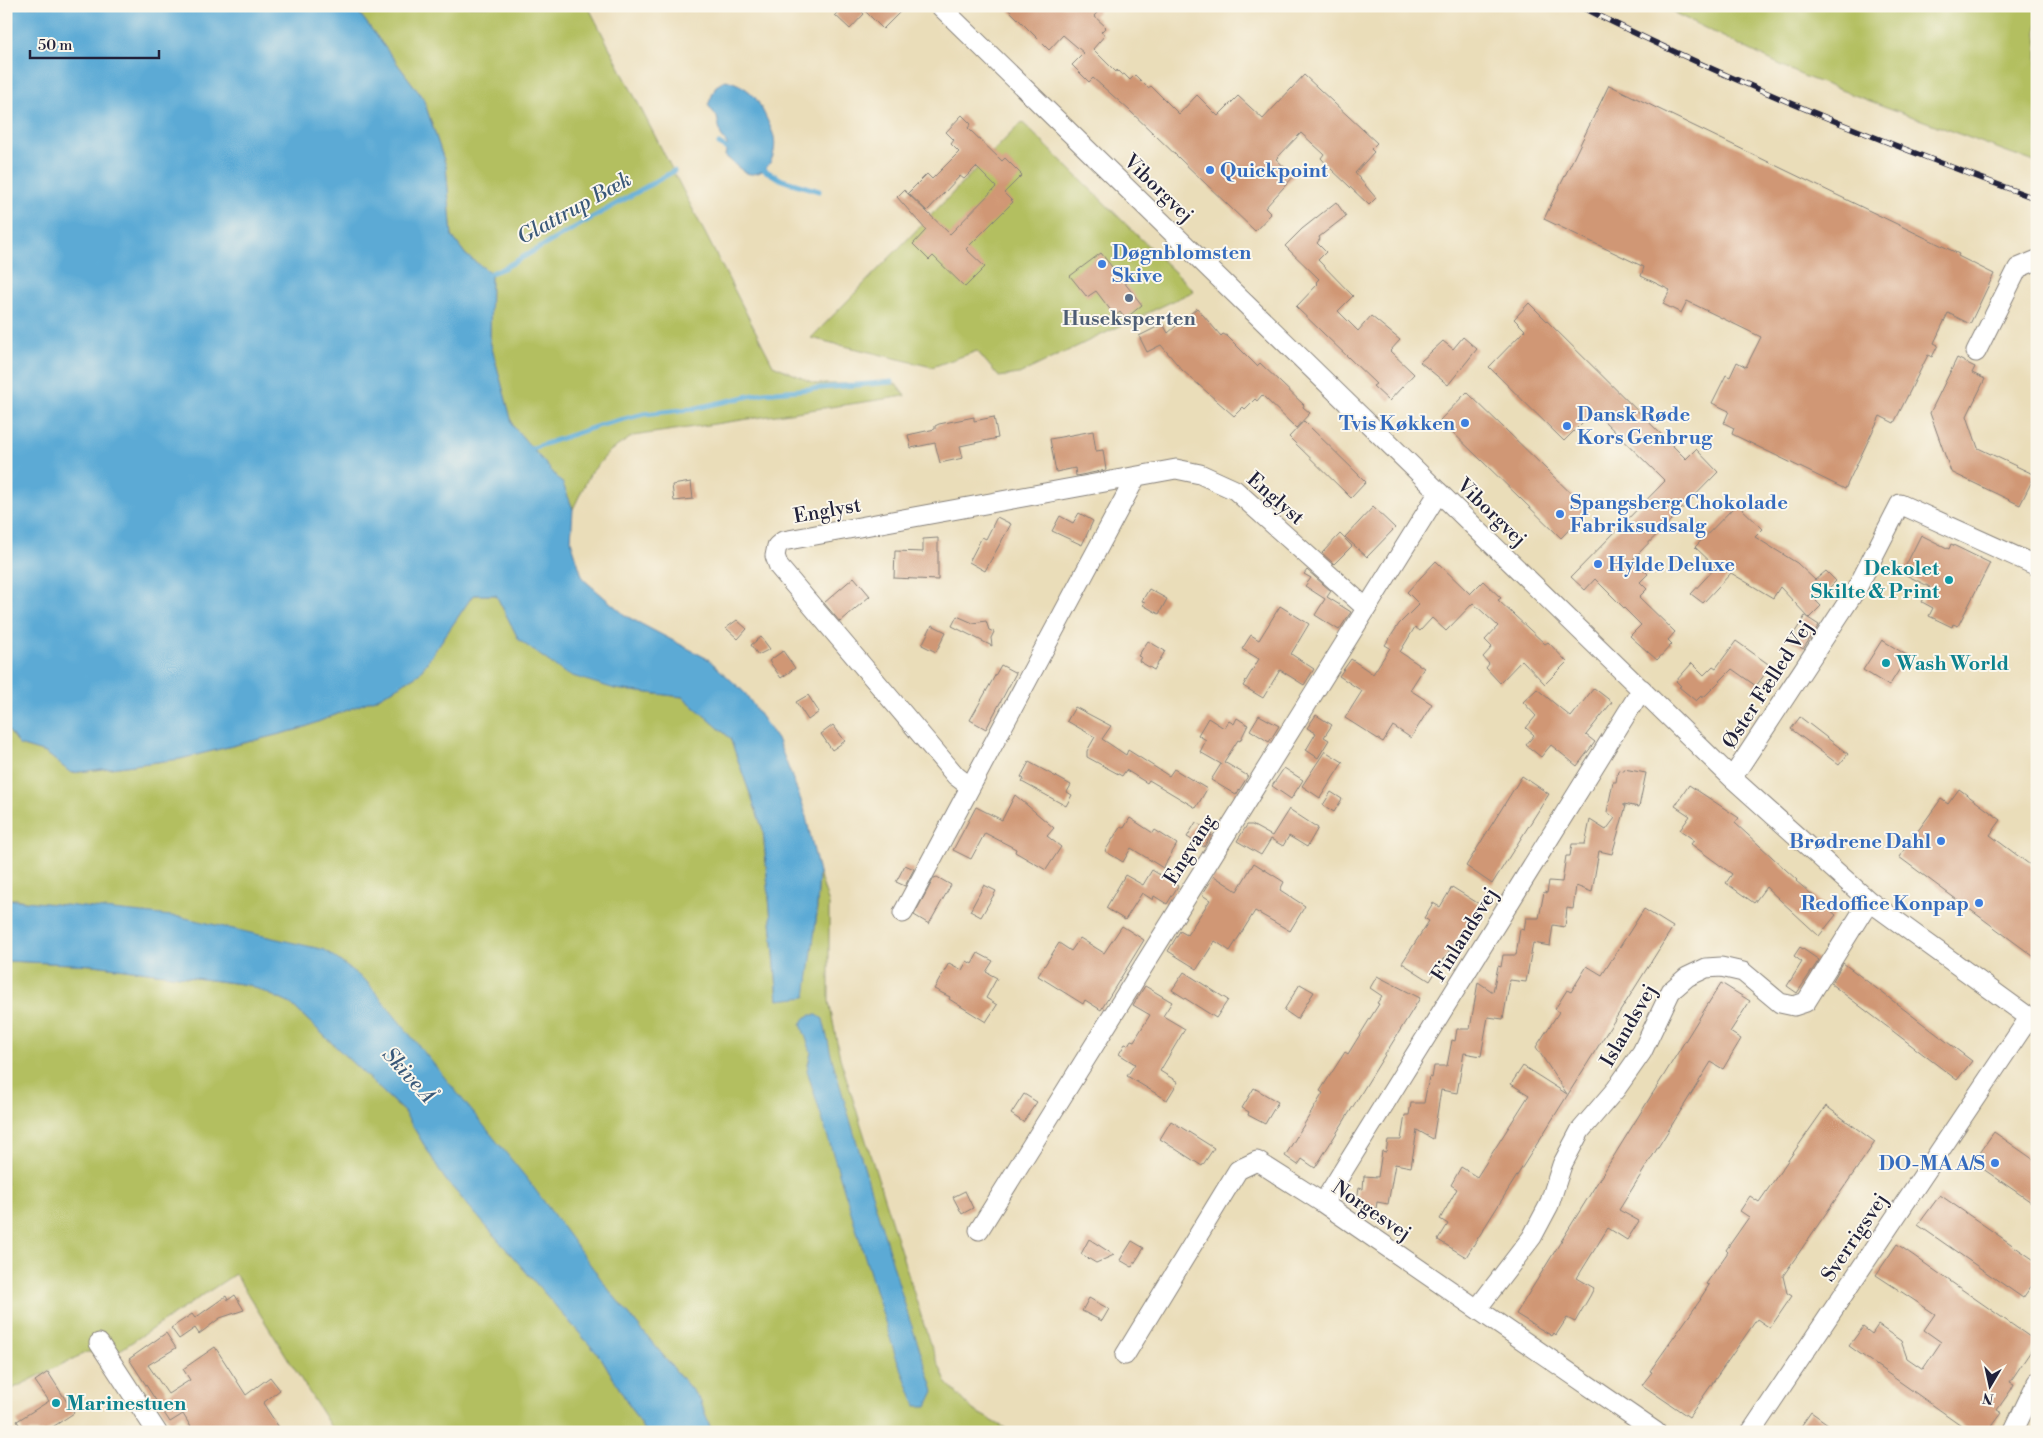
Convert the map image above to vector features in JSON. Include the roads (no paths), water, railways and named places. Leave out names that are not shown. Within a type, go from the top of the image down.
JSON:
[{"type":"street","name":"Viborgvej","points":[[940,6],[1732,778],[1869,900],[2033,1020]]},
{"type":"street","points":[[1976,352],[2018,268],[2037,260]]},
{"type":"street","name":"Englyst","points":[[969,786],[956,776],[779,567],[775,556],[777,546],[783,541],[1176,469],[1200,474],[1235,490],[1366,608]]},
{"type":"street","points":[[902,913],[1136,477]]},
{"type":"street","name":"Engvang","points":[[979,1230],[1439,492]]},
{"type":"street","name":"Øster Fælled Vej","points":[[1732,778],[1857,588],[1900,504],[2034,564]]},
{"type":"street","name":"Finlandsvej","points":[[1323,1203],[1642,689]]},
{"type":"street","name":"Islandsvej","points":[[1477,1309],[1532,1237],[1549,1205],[1562,1166],[1580,1131],[1616,1089],[1642,1052],[1671,991],[1693,974],[1706,968],[1722,967],[1743,972],[1780,1003],[1794,1006],[1806,1002],[1869,900]]},
{"type":"street","name":"Sverrigsvej","points":[[1751,1432],[2033,1020]]},
{"type":"street","name":"Norgesvej","points":[[1125,1355],[1238,1170],[1257,1162],[1323,1203],[1656,1432]]},
{"type":"street","points":[[99,1343],[157,1432]]},
{"type":"street","points":[[2013,1432],[2037,1382]]},
{"type":"water","points":[[6,6],[354,6],[423,98],[446,166],[452,236],[466,255],[491,273],[490,341],[513,426],[563,484],[573,509],[571,541],[583,579],[626,616],[708,659],[745,693],[778,741],[804,808],[819,873],[816,921],[806,997],[778,1000],[763,830],[730,738],[683,697],[615,689],[566,674],[519,640],[496,595],[473,595],[419,674],[380,697],[300,729],[180,759],[71,773],[46,753],[19,745],[6,727]]},
{"type":"water","points":[[726,80],[741,86],[756,98],[773,133],[775,143],[773,156],[771,162],[763,171],[750,174],[725,156],[727,144],[721,136],[717,117],[708,105],[716,86]]},
{"type":"water","name":"Skive Å","points":[[6,899],[181,917],[325,950],[367,982],[528,1180],[612,1294],[700,1400],[712,1432],[645,1432],[602,1359],[445,1179],[404,1112],[291,1004],[249,985],[94,965],[6,961]]},
{"type":"water","points":[[810,1015],[817,1015],[823,1019],[832,1059],[908,1315],[934,1391],[927,1406],[916,1406],[895,1354],[807,1070],[811,1052],[801,1024]]},
{"type":"waterway","name":"Glattrup Bæk","points":[[719,144],[732,152]]},
{"type":"waterway","name":"Glattrup Bæk","points":[[759,167],[782,180],[819,191]]},
{"type":"waterway","name":"Glattrup Bæk","points":[[491,273],[504,268],[674,171]]},
{"type":"waterway","points":[[533,448],[601,425],[644,414],[692,409],[763,393],[892,382]]},
{"type":"railway","points":[[1580,6],[1749,85],[1863,133],[2037,199]]},
{"type":"place","name":"Quickpoint","points":[[1210,170]]},
{"type":"place","name":"Døgnblomsten Skive","points":[[1102,264]]},
{"type":"place","name":"Huseksperten","points":[[1129,298]]},
{"type":"place","name":"Tvis Køkken","points":[[1465,423]]},
{"type":"place","name":"Dansk Røde Kors Genbrug","points":[[1567,426]]},
{"type":"place","name":"Spangsberg Chokolade Fabriksudsalg","points":[[1560,514]]},
{"type":"place","name":"Hylde Deluxe","points":[[1598,564]]},
{"type":"place","name":"Dekolet Skilte & Print","points":[[1949,580]]},
{"type":"place","name":"Wash World","points":[[1886,663]]},
{"type":"place","name":"Brødrene Dahl","points":[[1941,841]]},
{"type":"place","name":"Redoffice Konpap","points":[[1979,903]]},
{"type":"place","name":"DO-MA A/S","points":[[1995,1163]]},
{"type":"place","name":"Marinestuen","points":[[56,1403]]}]
